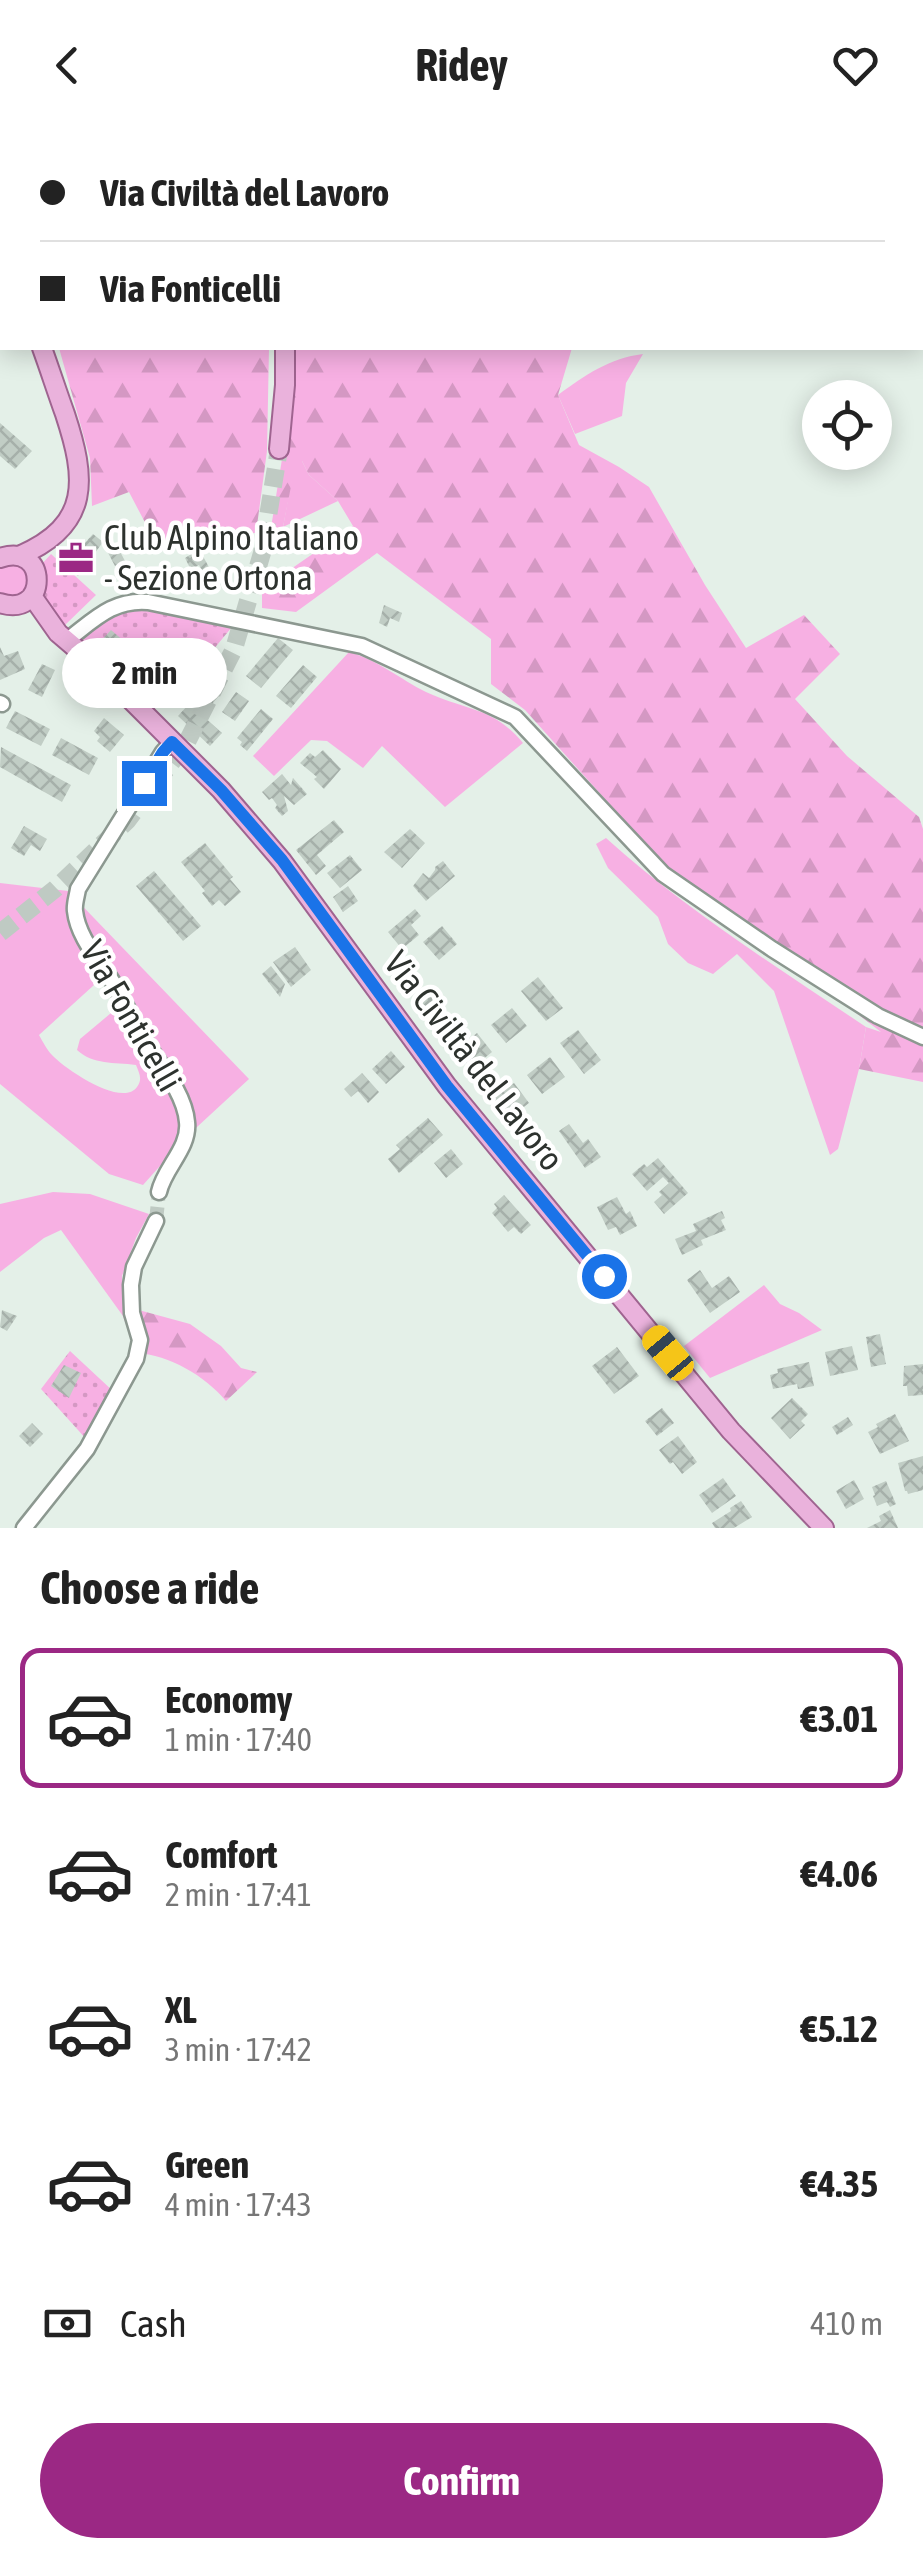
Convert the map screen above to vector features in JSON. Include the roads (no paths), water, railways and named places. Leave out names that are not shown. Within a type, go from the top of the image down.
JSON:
[{"type":"main road","points":[[10,557],[36,548],[70,516],[78,500],[80,465],[43,350]]},
{"type":"main road","points":[[280,450],[285,350]]},
{"type":"main road","points":[[36,572],[55,532]]},
{"type":"main road","points":[[5,604],[26,602],[38,580],[32,564],[10,557]]},
{"type":"main road","name":"Via Civiltà del Lavoro","points":[[32,596],[66,641]]},
{"type":"main road","name":"Via Civiltà del Lavoro","points":[[5,604],[66,641],[99,668],[221,790],[282,860],[447,1086],[720,1416],[824,1528]]},
{"type":"street","points":[[66,641],[104,610],[134,601],[148,602],[362,646],[410,668],[515,717],[663,874],[772,949],[863,1006],[923,1037]]},
{"type":"street","name":"Via Fonticelli","points":[[159,1192],[166,1171],[184,1142],[188,1124],[163,1069],[82,933],[75,910],[78,888],[172,742]]},
{"type":"street","points":[[24,1528],[87,1449],[136,1359],[140,1340],[132,1313],[131,1285],[134,1266],[156,1221]]},
{"type":"tunnel","points":[[0,933],[55,889],[127,821],[187,742],[234,649],[262,553],[279,449]]},
{"type":"tunnel","points":[[156,1221],[159,1192]]},
{"type":"place","name":"Club Alpino Italiano - Sezione Ortona","points":[[76,558]]}]
